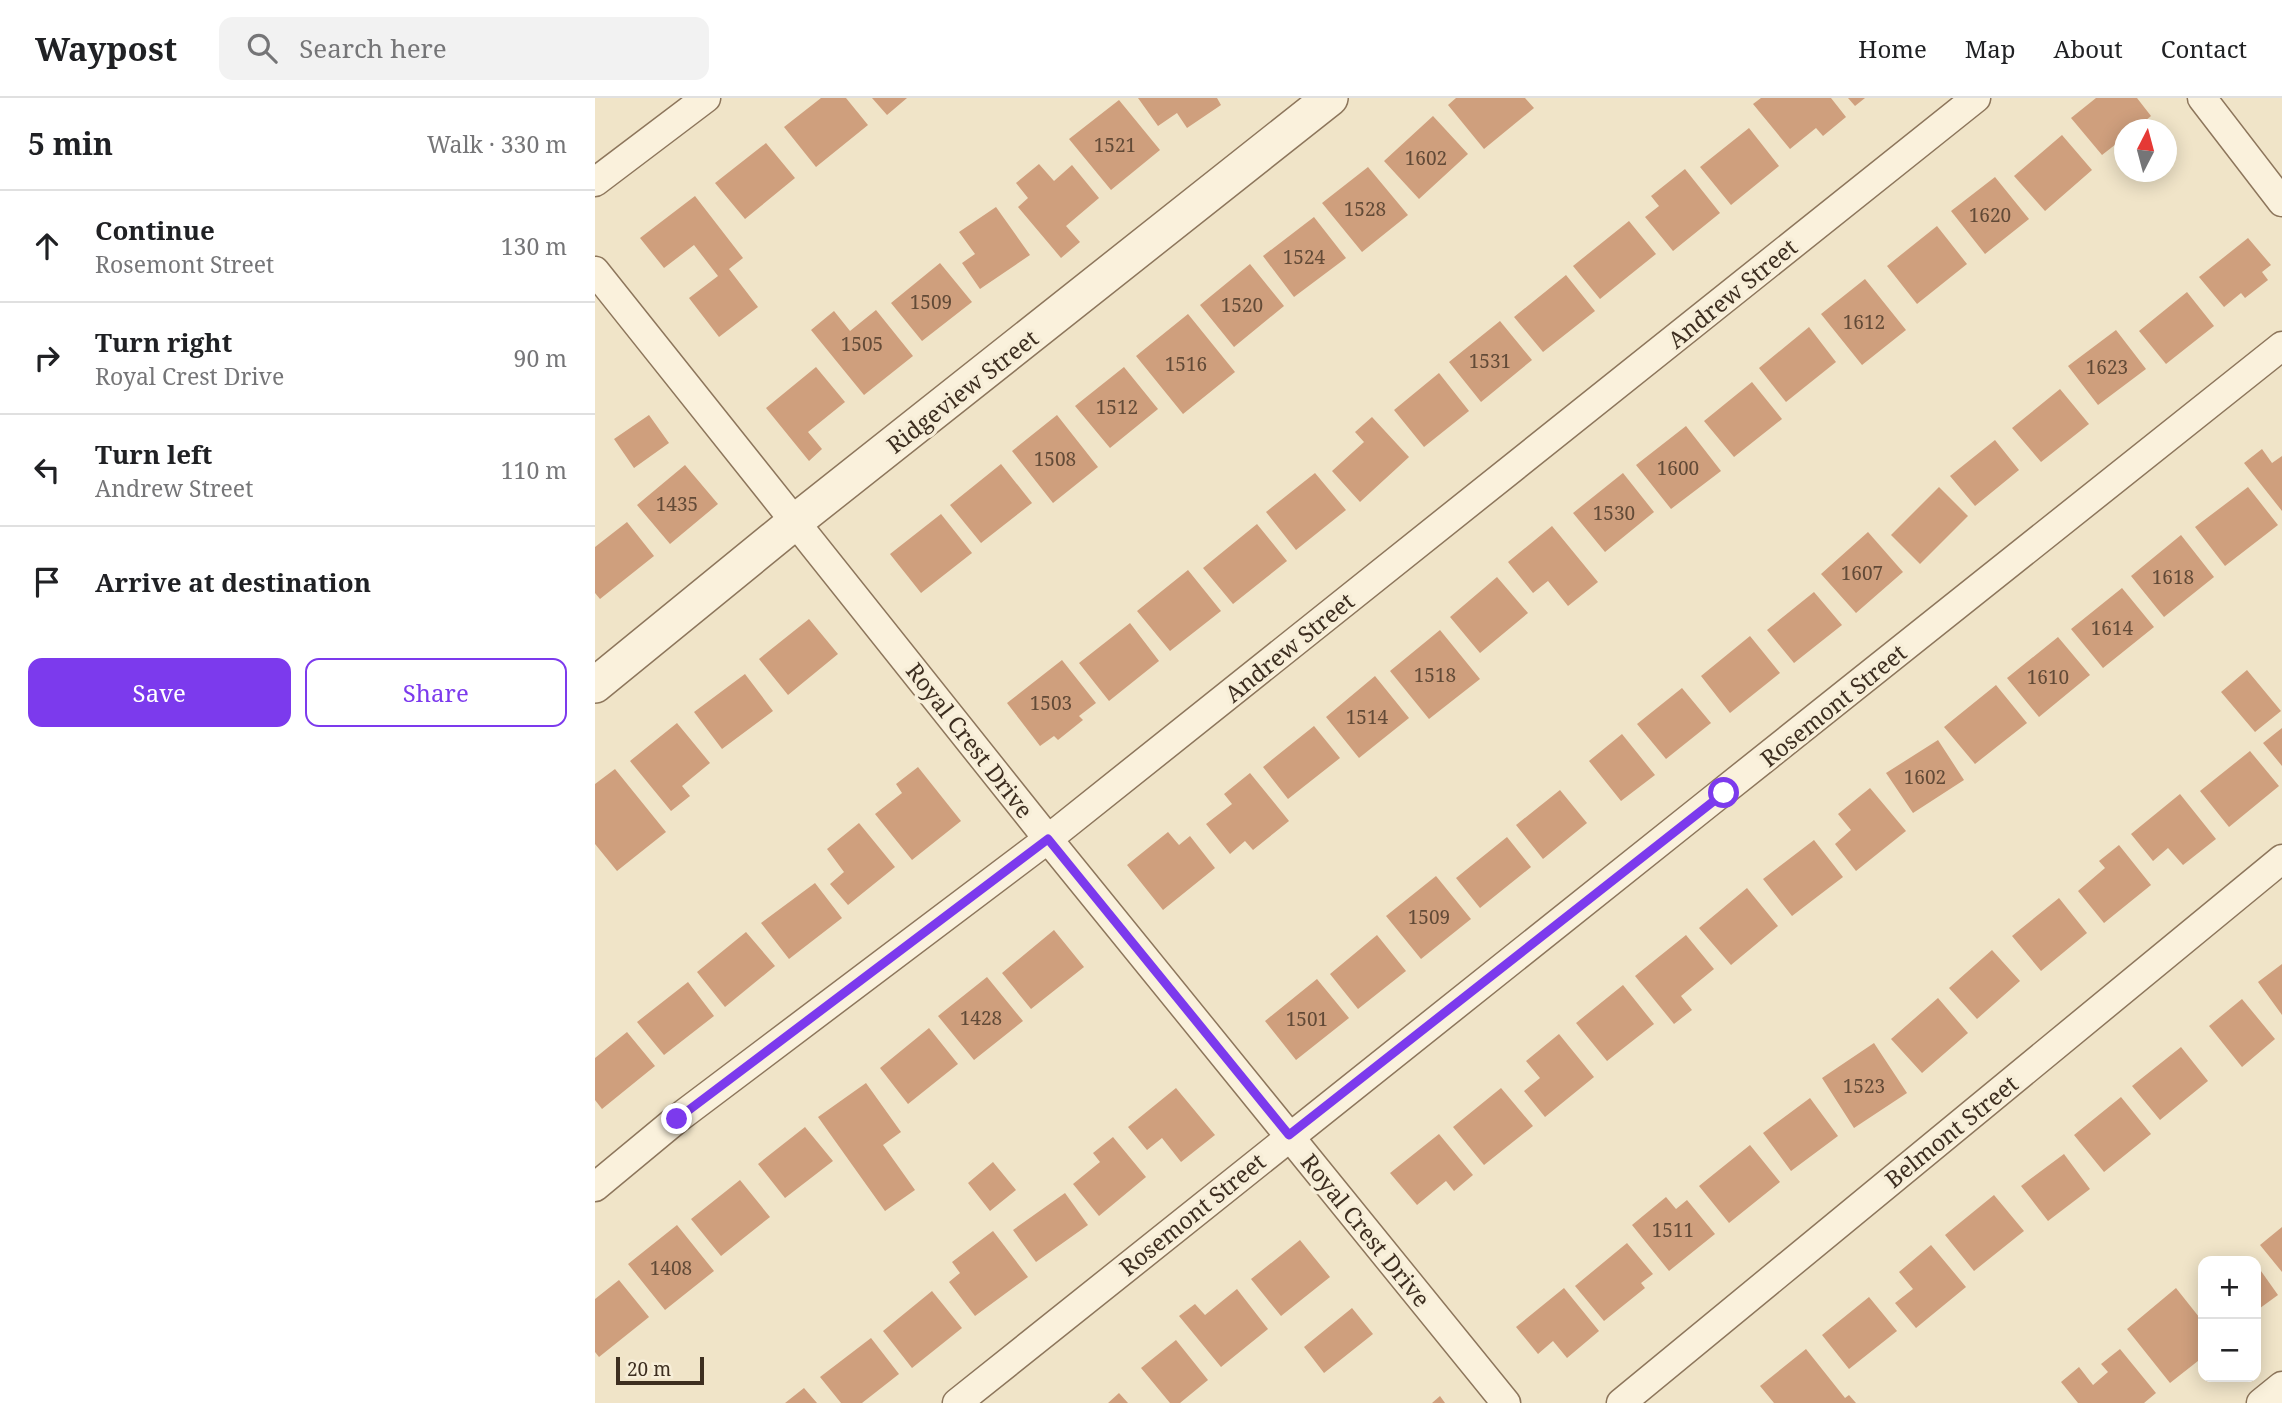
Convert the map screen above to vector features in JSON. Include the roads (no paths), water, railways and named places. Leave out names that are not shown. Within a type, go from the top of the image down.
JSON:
[{"type":"street","points":[[595,183],[706,98]]},
{"type":"street","name":"Ridgeview Street","points":[[595,685],[796,521],[1330,98]]},
{"type":"street","name":"Andrew Street","points":[[595,1187],[677,1119],[1048,839],[1976,98]]},
{"type":"street","points":[[2202,98],[2282,202]]},
{"type":"street","name":"Royal Crest Drive","points":[[595,271],[1048,839],[1506,1403]]},
{"type":"street","name":"Rosemont Street","points":[[957,1403],[1289,1135],[1724,793],[2282,346]]},
{"type":"street","name":"Belmont Street","points":[[1621,1403],[2282,859]]},
{"type":"street","points":[[2260,1403],[2282,1386]]}]
